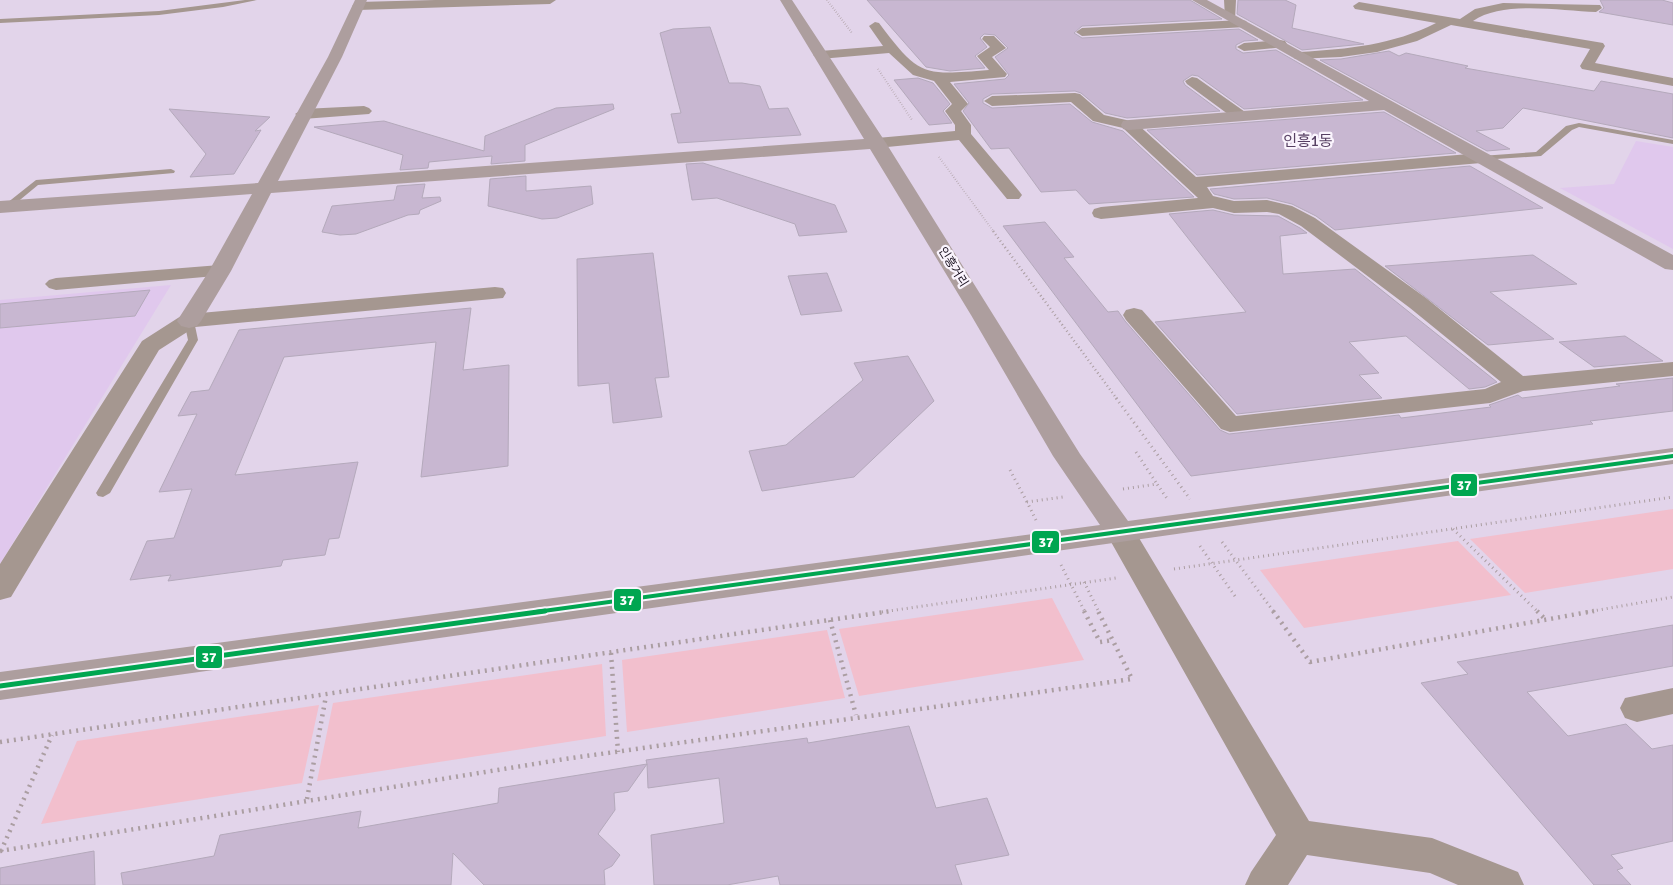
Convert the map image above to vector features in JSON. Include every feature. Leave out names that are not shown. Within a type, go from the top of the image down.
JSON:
[{"type":"street","points":[[0,589],[150,346],[189,321],[220,271],[335,57],[360,3],[550,0]]},
{"type":"street","name":"인흥거리","points":[[786,0],[877,143],[1067,456],[1121,533]]},
{"type":"street","points":[[1198,0],[1234,13],[1280,44],[1385,105],[1673,264]]},
{"type":"street","points":[[1359,6],[1449,21],[1604,42],[1587,66],[1673,82]]},
{"type":"street","points":[[1463,23],[1479,12],[1490,8],[1530,6],[1596,8]]},
{"type":"street","points":[[1082,32],[1234,13]]},
{"type":"street","points":[[1300,56],[1360,52],[1393,46],[1430,32],[1449,21]]},
{"type":"street","points":[[875,26],[914,72],[927,77],[1000,74],[984,56],[999,48],[989,39]]},
{"type":"street","points":[[1244,47],[1280,44]]},
{"type":"street","points":[[820,55],[893,49]]},
{"type":"street","points":[[939,78],[960,104],[953,111],[963,125],[963,135],[1013,195]]},
{"type":"street","points":[[1192,81],[1242,117]]},
{"type":"street","points":[[992,101],[1075,97],[1099,118],[1129,125],[1385,105]]},
{"type":"street","points":[[303,114],[364,111]]},
{"type":"street","points":[[1129,125],[1213,202]]},
{"type":"street","points":[[3,207],[877,143],[963,135]]},
{"type":"street","points":[[1192,183],[1481,158]]},
{"type":"street","points":[[1101,213],[1213,202],[1234,207],[1268,206],[1285,210],[1308,222],[1418,303],[1518,384]]},
{"type":"street","points":[[56,284],[220,271]]},
{"type":"street","points":[[189,321],[494,293]]},
{"type":"street","points":[[1134,316],[1230,424],[1490,396],[1518,384],[1673,368]]},
{"type":"street","points":[[0,686],[1673,456]]},
{"type":"street","points":[[1121,533],[1296,836]]},
{"type":"street","points":[[1637,708],[1673,701]]},
{"type":"street","points":[[1265,885],[1296,836]]},
{"type":"street","points":[[1296,836],[1432,856],[1504,885]]},
{"type":"lane","points":[[0,21],[128,15],[205,8],[254,0]]},
{"type":"lane","points":[[1481,158],[1538,154],[1569,128],[1579,126],[1673,142]]},
{"type":"lane","points":[[3,207],[36,183],[171,171]]},
{"type":"lane","points":[[104,494],[193,340],[189,321]]},
{"type":"path","points":[[1136,452],[1157,484]]},
{"type":"path","points":[[1010,470],[1027,502]]},
{"type":"path","points":[[0,742],[326,696],[1453,528],[1671,497],[1673,501]]},
{"type":"path","points":[[1453,528],[1546,620]]},
{"type":"path","points":[[1218,572],[1237,599]]},
{"type":"path","points":[[0,851],[307,799],[856,715],[1132,679],[1084,582]]},
{"type":"path","points":[[1074,589],[1100,642],[1112,640]]},
{"type":"path","points":[[830,620],[856,715]]},
{"type":"path","points":[[611,653],[618,752]]},
{"type":"path","points":[[307,799],[326,696]]},
{"type":"path","points":[[0,851],[53,735]]},
{"type":"shaded area","points":[[1636,141],[1673,147],[1673,249],[1560,188],[1614,184]]},
{"type":"shaded area","points":[[171,285],[0,564],[0,300]]},
{"type":"shaded area","points":[[1673,509],[1673,569],[1525,593],[1470,539]]},
{"type":"shaded area","points":[[1458,541],[1511,595],[1304,628],[1260,570]]},
{"type":"shaded area","points":[[1052,598],[1084,660],[859,696],[839,629]]},
{"type":"shaded area","points":[[827,630],[845,698],[627,732],[622,660]]},
{"type":"shaded area","points":[[602,664],[606,736],[317,781],[333,703]]},
{"type":"shaded area","points":[[319,705],[302,783],[41,824],[77,741]]},
{"type":"building","points":[[867,0],[1190,0],[1222,19],[1082,26],[1074,33],[1082,38],[1239,29],[1258,40],[1244,41],[1236,45],[1236,49],[1243,53],[1276,50],[1363,100],[1244,109],[1198,76],[1192,75],[1183,81],[1185,85],[1220,111],[1127,118],[1105,113],[1081,93],[1075,91],[992,94],[983,99],[983,103],[992,108],[1070,104],[1092,122],[1123,131],[1194,197],[1089,204],[1076,190],[1041,192],[1009,148],[991,149],[963,111],[969,103],[954,84],[1005,79],[1009,75],[995,57],[1008,48],[995,35],[984,34],[980,38],[987,47],[975,56],[985,68],[950,71],[926,67]]},
{"type":"building","points":[[1238,0],[1285,0],[1296,5],[1292,28],[1364,44],[1302,50],[1237,14]]},
{"type":"building","points":[[1600,0],[1662,0],[1673,3],[1673,25],[1599,12],[1604,8]]},
{"type":"building","points":[[710,27],[729,83],[760,86],[769,109],[788,108],[801,135],[678,143],[671,114],[681,113],[660,33],[673,29]]},
{"type":"building","points":[[1389,51],[1399,56],[1406,53],[1468,66],[1465,68],[1594,91],[1601,81],[1673,94],[1673,138],[1523,108],[1503,128],[1476,131],[1510,149],[1487,151],[1320,60],[1341,59]]},
{"type":"building","points":[[918,78],[933,83],[950,104],[943,111],[952,123],[929,125],[894,80]]},
{"type":"building","points":[[613,104],[614,109],[525,145],[525,161],[491,164],[492,156],[429,162],[428,168],[400,170],[403,155],[314,127],[384,121],[484,151],[485,136],[556,108]]},
{"type":"building","points":[[169,109],[270,117],[255,131],[261,130],[234,174],[190,177],[206,154]]},
{"type":"building","points":[[1384,112],[1456,153],[1197,175],[1147,130]]},
{"type":"building","points":[[703,163],[835,205],[847,232],[799,236],[795,224],[717,198],[692,200],[686,164]]},
{"type":"building","points":[[1470,166],[1543,208],[1335,230],[1316,216],[1292,204],[1267,198],[1234,199],[1214,194],[1210,189]]},
{"type":"building","points":[[526,176],[526,191],[591,186],[593,204],[557,218],[542,219],[488,206],[490,179]]},
{"type":"building","points":[[425,184],[422,198],[440,197],[441,201],[420,210],[419,214],[408,215],[356,234],[340,235],[322,232],[332,206],[394,200],[397,186]]},
{"type":"building","points":[[1213,210],[1234,215],[1278,216],[1300,228],[1307,233],[1280,236],[1283,274],[1355,269],[1497,382],[1485,387],[1469,389],[1406,336],[1349,342],[1379,373],[1359,375],[1382,398],[1237,414],[1155,322],[1246,312],[1169,214]]},
{"type":"building","points":[[1045,222],[1074,257],[1064,258],[1108,312],[1118,311],[1220,430],[1229,434],[1399,415],[1401,418],[1491,407],[1489,405],[1518,395],[1522,398],[1620,386],[1616,384],[1673,378],[1673,411],[1590,421],[1593,424],[1191,476],[1003,226]]},
{"type":"building","points":[[653,253],[669,377],[655,378],[662,417],[613,423],[609,383],[578,386],[577,259]]},
{"type":"building","points":[[1533,255],[1577,284],[1490,292],[1554,339],[1488,345],[1385,266]]},
{"type":"building","points":[[827,273],[842,311],[801,315],[788,276]]},
{"type":"building","points":[[150,290],[135,316],[0,328],[0,304]]},
{"type":"building","points":[[471,308],[463,370],[509,365],[508,466],[421,477],[436,342],[284,357],[235,475],[358,462],[339,538],[329,539],[325,555],[283,560],[281,566],[168,581],[171,575],[130,580],[147,541],[174,538],[192,489],[159,492],[197,414],[178,416],[191,392],[209,390],[239,330]]},
{"type":"building","points":[[1625,336],[1663,361],[1594,367],[1559,342]]},
{"type":"building","points":[[908,356],[934,401],[854,477],[762,491],[749,451],[786,445],[863,380],[854,363]]},
{"type":"building","points":[[1673,625],[1673,666],[1527,692],[1568,736],[1626,724],[1652,749],[1673,745],[1673,841],[1611,855],[1623,868],[1617,870],[1631,885],[1594,885],[1421,683],[1468,674],[1457,662]]},
{"type":"building","points":[[909,726],[936,808],[987,798],[1009,855],[955,865],[962,885],[780,885],[778,876],[727,885],[654,885],[651,835],[724,823],[719,778],[648,788],[646,760],[807,738],[808,743]]},
{"type":"building","points":[[647,764],[628,791],[614,793],[615,810],[598,834],[620,855],[612,866],[604,870],[605,885],[484,885],[453,853],[451,885],[123,885],[121,873],[214,856],[220,835],[361,811],[358,828],[498,803],[499,788]]},
{"type":"building","points":[[94,851],[95,885],[0,885],[0,868]]},
{"type":"transit line","name":"37","points":[[0,686],[1673,456]]},
{"type":"district","name":"인흥1동","points":[[1308,141]]}]
